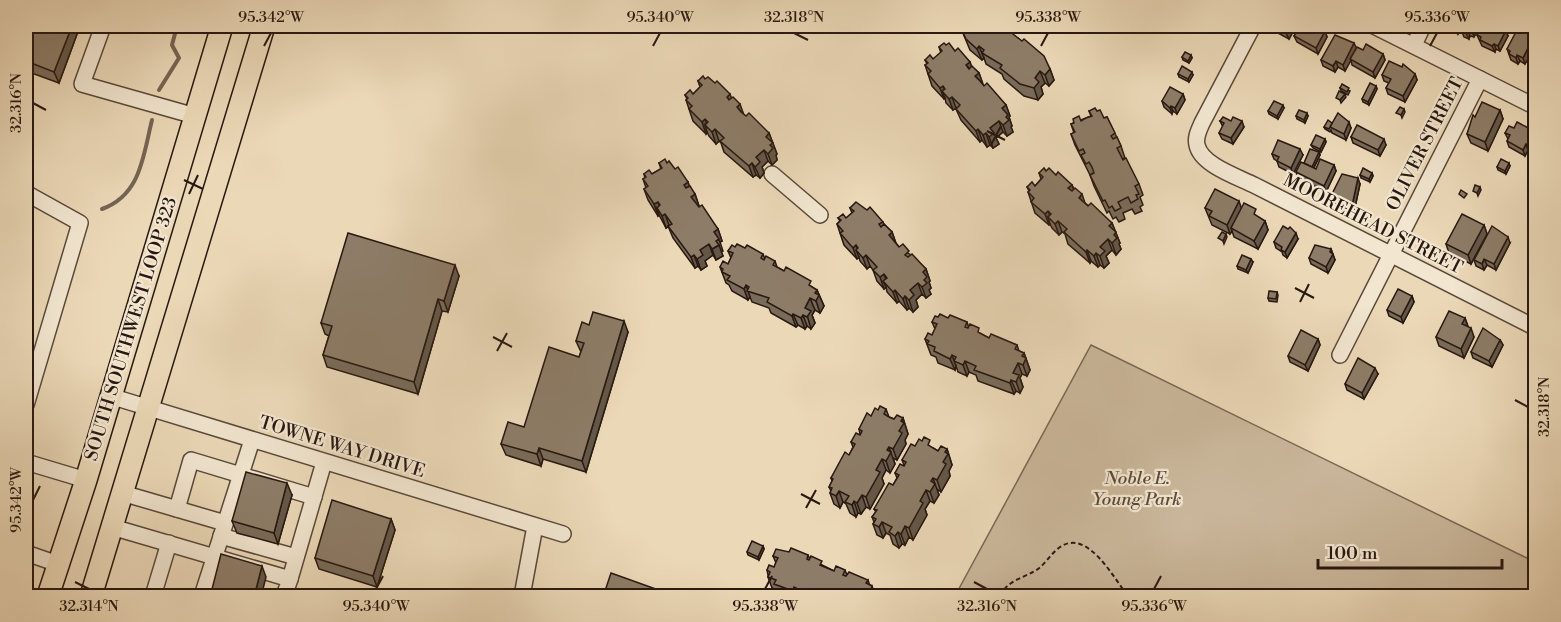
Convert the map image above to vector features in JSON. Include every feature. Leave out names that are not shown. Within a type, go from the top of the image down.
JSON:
[{"type":"highway","name":"SOUTH SOUTHWEST LOOP 323","points":[[48,597],[86,480],[222,26]]},
{"type":"highway","points":[[91,597],[264,26]]},
{"type":"street","points":[[103,26],[82,84],[195,117]]},
{"type":"street","name":"MOOREHEAD STREET","points":[[1253,26],[1202,123],[1196,138],[1197,148],[1211,162],[1536,328]]},
{"type":"street","points":[[1374,26],[1536,107]]},
{"type":"street","points":[[1414,45],[1423,26]]},
{"type":"street","name":"OLIVER STREET","points":[[1340,356],[1480,79]]},
{"type":"street","points":[[772,174],[820,215]]},
{"type":"street","points":[[26,193],[80,223],[26,405]]},
{"type":"street","name":"TOWNE WAY DRIVE","points":[[110,396],[563,534]]},
{"type":"street","points":[[202,597],[252,440]]},
{"type":"street","points":[[177,509],[191,460],[314,497]]},
{"type":"street","points":[[26,462],[86,480]]},
{"type":"street","points":[[284,597],[324,462]]},
{"type":"street","points":[[122,494],[177,509],[296,557]]},
{"type":"street","points":[[522,597],[535,526]]},
{"type":"street","points":[[112,527],[290,579]]},
{"type":"street","points":[[153,597],[169,543]]},
{"type":"street","points":[[26,553],[58,564]]},
{"type":"path","points":[[1001,597],[1003,590],[1010,584],[1035,571],[1062,545],[1072,543],[1081,544],[1099,557],[1128,597]]},
{"type":"green space","name":"Noble E. Young Park","points":[[1091,345],[1535,562],[1535,596],[955,596]]},
{"type":"building","points":[[26,26],[72,26],[54,72],[26,61]]},
{"type":"building","points":[[960,26],[1009,26],[1015,31],[1013,34],[1022,41],[1024,39],[1044,56],[1050,69],[1045,75],[1040,71],[1035,78],[1039,82],[1034,88],[1020,84],[1000,68],[1002,65],[982,53],[984,50],[979,46],[977,49],[966,39]]},
{"type":"building","points":[[1274,26],[1290,26],[1286,33]]},
{"type":"building","points":[[1300,26],[1314,28],[1315,26],[1325,31],[1316,48],[1294,36]]},
{"type":"building","points":[[1460,26],[1475,26],[1472,31],[1468,30],[1466,33],[1462,31],[1464,27]]},
{"type":"building","points":[[1482,26],[1497,26],[1506,30],[1498,46],[1494,44],[1492,46],[1480,40],[1481,37],[1477,35]]},
{"type":"building","points":[[1519,26],[1534,36],[1523,58],[1517,55],[1516,58],[1509,54],[1510,51],[1507,49]]},
{"type":"building","points":[[1335,35],[1354,43],[1343,65],[1336,61],[1333,66],[1321,60]]},
{"type":"building","points":[[944,43],[946,45],[949,43],[955,51],[958,48],[970,62],[966,65],[969,69],[972,66],[979,73],[975,76],[984,86],[987,83],[1006,105],[1002,108],[1009,120],[1003,125],[999,121],[990,128],[994,133],[989,137],[986,133],[983,135],[978,129],[976,131],[956,109],[960,105],[952,97],[949,99],[942,91],[945,89],[943,86],[940,88],[928,74],[931,71],[925,65],[928,63],[925,60],[930,55],[933,59],[942,51],[939,47]]},
{"type":"building","points":[[1366,44],[1383,54],[1373,72],[1350,59],[1357,47],[1363,50]]},
{"type":"building","points":[[1185,52],[1191,55],[1188,61],[1182,57]]},
{"type":"building","points":[[1536,52],[1536,68],[1533,67],[1535,64],[1530,62]]},
{"type":"building","points":[[1389,61],[1402,67],[1403,64],[1415,74],[1403,96],[1386,88],[1391,79],[1382,75]]},
{"type":"building","points":[[1182,66],[1192,72],[1188,79],[1178,74]]},
{"type":"building","points":[[703,76],[715,83],[717,81],[730,94],[727,97],[729,100],[733,97],[740,104],[737,107],[741,112],[746,116],[749,113],[769,133],[766,137],[773,143],[770,145],[773,148],[768,154],[764,150],[756,157],[760,162],[755,167],[752,163],[749,166],[720,141],[724,138],[715,129],[712,132],[705,125],[708,122],[705,119],[702,122],[689,109],[692,106],[686,100],[688,98],[685,95],[690,90],[693,94],[702,85],[698,81]]},
{"type":"building","points":[[1370,83],[1376,86],[1368,102],[1362,99]]},
{"type":"building","points":[[1342,84],[1349,88],[1347,92],[1340,88]]},
{"type":"building","points":[[1170,87],[1183,94],[1175,108],[1171,106],[1170,108],[1162,101]]},
{"type":"building","points":[[1339,91],[1345,94],[1340,100],[1336,98]]},
{"type":"building","points":[[1274,101],[1283,105],[1277,116],[1268,111]]},
{"type":"building","points":[[1482,102],[1500,110],[1485,142],[1467,134],[1473,115],[1475,117]]},
{"type":"building","points":[[1400,107],[1404,109],[1401,115],[1396,113]]},
{"type":"building","points":[[1095,108],[1097,111],[1100,110],[1104,118],[1107,117],[1115,133],[1111,136],[1113,139],[1117,137],[1121,146],[1117,148],[1123,160],[1126,158],[1139,184],[1135,186],[1139,194],[1136,195],[1138,199],[1131,203],[1128,197],[1118,202],[1121,208],[1115,211],[1112,206],[1109,208],[1105,200],[1103,201],[1090,175],[1094,173],[1092,167],[1089,162],[1086,164],[1081,155],[1085,153],[1083,149],[1079,151],[1071,134],[1075,132],[1071,124],[1074,123],[1073,119],[1079,116],[1081,121],[1092,116],[1089,111]]},
{"type":"building","points":[[1299,110],[1307,113],[1304,120],[1296,116]]},
{"type":"building","points":[[1338,113],[1349,122],[1344,134],[1330,127]]},
{"type":"building","points":[[1223,117],[1231,121],[1233,117],[1242,121],[1231,138],[1219,133],[1224,123],[1220,121]]},
{"type":"building","points":[[1328,120],[1332,123],[1329,129],[1324,127]]},
{"type":"building","points":[[1517,122],[1536,132],[1529,145],[1526,144],[1523,150],[1507,141],[1510,135],[1505,133],[1509,126],[1514,128]]},
{"type":"building","points":[[1357,125],[1384,139],[1378,150],[1351,137]]},
{"type":"building","points":[[1316,135],[1325,139],[1320,149],[1311,145]]},
{"type":"building","points":[[1278,140],[1300,149],[1291,168],[1277,161],[1279,157],[1272,154]]},
{"type":"building","points":[[1310,149],[1319,152],[1312,167],[1304,163]]},
{"type":"building","points":[[665,159],[675,169],[678,167],[688,182],[684,185],[686,188],[690,186],[695,194],[691,197],[699,207],[702,205],[718,229],[714,232],[719,239],[716,241],[719,245],[712,249],[709,244],[700,250],[703,255],[697,259],[694,255],[691,257],[668,226],[672,224],[665,214],[662,216],[657,208],[660,205],[658,202],[654,204],[644,189],[648,186],[643,179],[646,177],[644,174],[649,170],[652,174],[662,168],[659,163]]},
{"type":"building","points":[[1320,159],[1334,165],[1324,186],[1296,172],[1301,162],[1316,169]]},
{"type":"building","points":[[1501,159],[1509,163],[1505,171],[1497,167]]},
{"type":"building","points":[[1044,168],[1046,171],[1049,168],[1056,175],[1058,172],[1072,185],[1068,188],[1072,191],[1075,188],[1082,194],[1079,198],[1088,206],[1091,203],[1112,223],[1109,226],[1116,232],[1114,235],[1117,238],[1112,243],[1108,239],[1100,247],[1105,251],[1100,256],[1096,253],[1094,256],[1087,250],[1086,252],[1064,232],[1067,229],[1058,221],[1055,224],[1048,217],[1051,214],[1048,211],[1045,214],[1031,202],[1034,198],[1028,192],[1030,190],[1027,187],[1032,182],[1035,186],[1043,177],[1039,173]]},
{"type":"building","points":[[1363,168],[1372,173],[1369,179],[1360,175]]},
{"type":"building","points":[[1342,174],[1358,178],[1352,206],[1331,196]]},
{"type":"building","points":[[1475,185],[1480,187],[1477,193],[1473,191]]},
{"type":"building","points":[[1215,189],[1239,201],[1227,225],[1209,216],[1212,211],[1205,208]]},
{"type":"building","points":[[1461,190],[1467,194],[1464,198],[1459,194]]},
{"type":"building","points":[[856,202],[867,210],[870,207],[883,222],[879,224],[881,227],[884,224],[892,232],[889,235],[899,247],[903,244],[909,251],[905,255],[908,257],[912,254],[926,269],[923,272],[927,277],[924,280],[927,283],[922,287],[918,283],[910,290],[914,295],[909,300],[905,296],[903,299],[895,290],[893,292],[883,281],[887,278],[884,274],[880,277],[873,270],[877,267],[866,255],[863,258],[856,250],[858,248],[856,245],[853,248],[840,233],[843,231],[837,224],[841,220],[838,218],[843,214],[846,218],[854,211],[850,208]]},
{"type":"building","points":[[1244,203],[1256,209],[1254,214],[1265,221],[1254,241],[1231,228]]},
{"type":"building","points":[[1462,214],[1484,225],[1468,255],[1446,244]]},
{"type":"building","points":[[1283,226],[1288,229],[1290,227],[1296,233],[1285,252],[1274,242]]},
{"type":"building","points":[[1492,226],[1508,237],[1494,264],[1484,259],[1482,264],[1474,260]]},
{"type":"building","points":[[1222,232],[1226,234],[1223,241],[1218,238]]},
{"type":"building","points":[[348,233],[455,265],[444,301],[438,299],[414,382],[323,355],[332,326],[321,323]]},
{"type":"building","points":[[737,244],[745,248],[747,245],[763,254],[761,258],[764,260],[766,256],[775,261],[773,265],[784,271],[786,267],[811,281],[809,285],[817,290],[815,293],[819,295],[816,301],[810,298],[805,308],[811,311],[807,317],[803,315],[801,318],[793,314],[792,316],[767,302],[769,298],[747,291],[749,287],[746,285],[744,289],[727,280],[730,276],[722,272],[723,269],[720,267],[723,261],[728,264],[733,253],[728,251],[732,245],[735,247]]},
{"type":"building","points":[[1315,245],[1331,249],[1330,252],[1333,254],[1326,267],[1309,258]]},
{"type":"building","points":[[1242,255],[1251,259],[1246,270],[1237,266]]},
{"type":"building","points":[[1536,279],[1536,293],[1530,290]]},
{"type":"building","points":[[1398,289],[1412,296],[1401,317],[1387,310]]},
{"type":"building","points":[[1269,291],[1277,292],[1276,299],[1268,298]]},
{"type":"building","points":[[1449,311],[1465,318],[1462,324],[1471,328],[1461,349],[1436,337]]},
{"type":"building","points":[[593,312],[624,321],[582,461],[539,448],[537,454],[501,444],[508,422],[524,427],[549,347],[579,357],[584,343],[576,341],[582,322],[589,325]]},
{"type":"building","points":[[940,314],[948,318],[950,315],[967,322],[965,327],[968,328],[970,324],[979,328],[978,332],[989,338],[991,334],[1017,345],[1015,349],[1024,353],[1022,356],[1026,358],[1023,365],[1018,363],[1013,373],[1019,375],[1016,382],[1011,380],[1010,383],[974,370],[976,366],[965,361],[963,365],[954,361],[956,357],[952,355],[950,359],[934,351],[935,347],[927,344],[929,341],[925,339],[928,333],[932,335],[937,324],[932,322],[935,316],[938,317]]},
{"type":"building","points":[[1483,328],[1500,340],[1489,361],[1471,352]]},
{"type":"building","points":[[1301,330],[1318,339],[1305,365],[1288,356]]},
{"type":"building","points":[[1358,358],[1375,368],[1362,393],[1345,384]]},
{"type":"building","points":[[1536,362],[1536,373],[1531,371]]},
{"type":"building","points":[[880,406],[886,409],[884,414],[889,417],[894,419],[897,415],[903,418],[901,421],[904,423],[899,431],[902,433],[893,449],[889,447],[887,450],[891,452],[886,461],[882,459],[876,470],[880,472],[866,497],[862,495],[857,503],[854,501],[852,505],[845,502],[849,496],[839,491],[836,496],[830,493],[832,488],[829,487],[833,479],[831,478],[845,452],[849,455],[855,444],[851,442],[856,433],[860,435],[862,431],[859,429],[867,413],[871,416],[875,408],[878,410]]},
{"type":"building","points":[[924,437],[930,440],[928,445],[938,451],[941,446],[947,449],[945,452],[948,454],[943,462],[946,464],[937,480],[933,478],[931,481],[935,484],[930,492],[926,490],[920,501],[923,503],[909,528],[905,526],[901,534],[898,532],[895,536],[889,532],[892,527],[882,522],[879,527],[873,524],[876,519],[872,517],[877,510],[874,509],[889,483],[893,485],[899,475],[895,473],[900,464],[904,466],[906,462],[902,460],[911,444],[915,446],[919,439],[922,441]]},
{"type":"building","points":[[246,472],[287,483],[274,533],[232,521]]},
{"type":"building","points":[[332,500],[391,519],[373,576],[315,558]]},
{"type":"building","points":[[752,541],[763,546],[758,557],[747,552]]},
{"type":"building","points":[[791,548],[808,555],[809,560],[811,556],[822,561],[820,565],[834,571],[836,566],[845,570],[843,575],[846,576],[849,572],[868,580],[866,583],[872,586],[871,590],[874,591],[872,597],[867,595],[866,597],[818,597],[808,592],[806,596],[796,592],[798,589],[794,587],[793,591],[774,584],[776,580],[768,577],[770,572],[767,570],[769,565],[774,567],[778,558],[773,556],[776,549],[789,552]]},
{"type":"building","points":[[221,554],[262,566],[254,597],[210,597]]},
{"type":"building","points":[[611,573],[678,597],[603,597]]},
{"type":"waterway","points":[[159,90],[179,58],[172,45],[177,26]]},
{"type":"waterway","points":[[102,209],[115,203],[133,184],[143,160],[152,120]]}]
